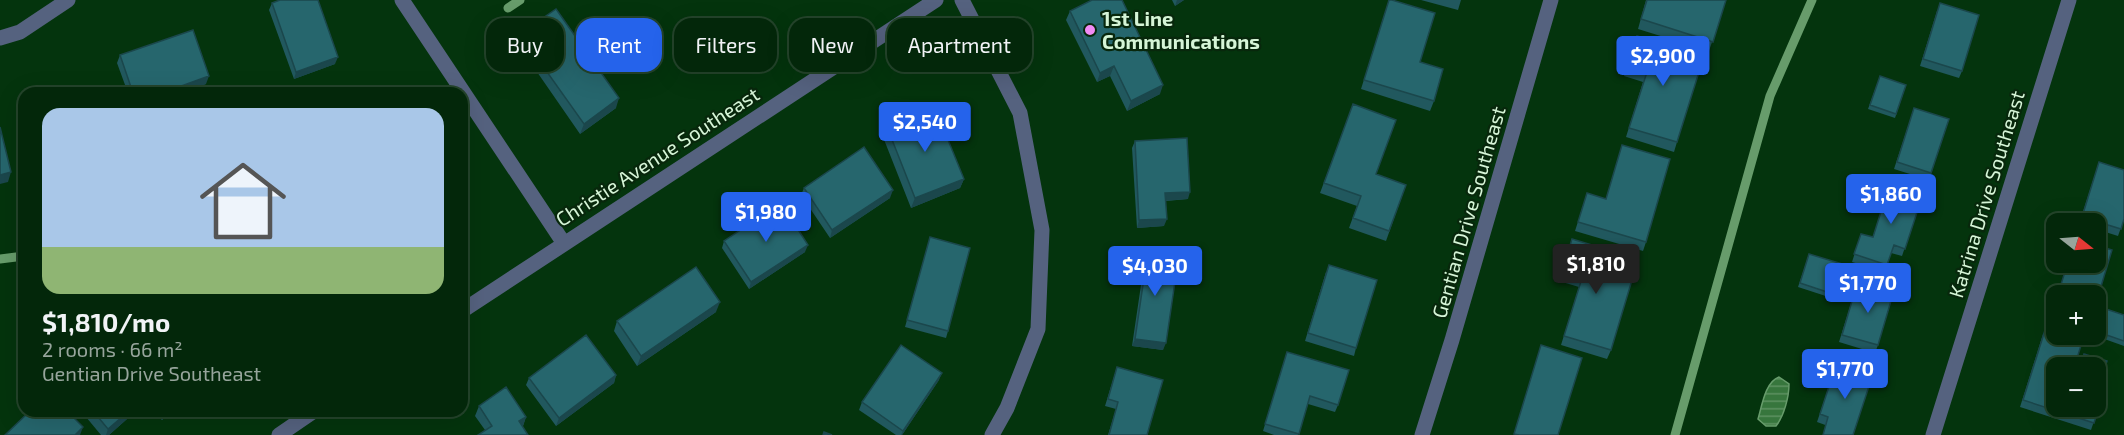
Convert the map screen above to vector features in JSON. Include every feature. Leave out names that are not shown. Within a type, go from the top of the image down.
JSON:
[{"type":"street","points":[[0,38],[20,32],[68,0]]},
{"type":"street","points":[[402,0],[460,87]]},
{"type":"street","name":"Christie Avenue Southeast","points":[[468,307],[563,242],[936,0]]},
{"type":"street","points":[[962,0],[1020,113],[1042,230],[1038,329],[1006,408],[992,435]]},
{"type":"street","name":"Gentian Drive Southeast","points":[[1422,435],[1551,0]]},
{"type":"street","name":"Katrina Drive Southeast","points":[[1933,435],[2069,0]]},
{"type":"street","points":[[468,99],[563,242]]},
{"type":"street","points":[[279,435],[305,417]]},
{"type":"shaded area","points":[[1779,377],[1789,384],[1786,406],[1776,426],[1766,426],[1758,419],[1767,389]]},
{"type":"building","points":[[280,0],[318,0],[338,57],[296,72],[272,3]]},
{"type":"building","points":[[1092,0],[1122,0],[1163,85],[1131,101],[1114,66],[1100,73],[1070,11]]},
{"type":"building","points":[[1389,0],[1435,13],[1420,62],[1443,69],[1434,101],[1364,80]]},
{"type":"building","points":[[1647,0],[1726,0],[1713,42],[1641,19]]},
{"type":"building","points":[[1940,3],[1979,15],[1962,71],[1923,59]]},
{"type":"building","points":[[556,9],[562,18],[543,18]]},
{"type":"building","points":[[564,20],[576,37],[576,72],[601,72],[619,98],[584,124],[547,72],[564,72]]},
{"type":"building","points":[[193,30],[209,76],[179,87],[131,87],[120,55]]},
{"type":"building","points":[[1637,36],[1704,56],[1677,142],[1629,128],[1647,72],[1627,66]]},
{"type":"building","points":[[1880,76],[1906,85],[1896,114],[1870,105]]},
{"type":"building","points":[[1353,104],[1396,120],[1376,174],[1406,185],[1389,231],[1353,218],[1361,196],[1324,183]]},
{"type":"building","points":[[935,108],[964,179],[915,198],[887,127]]},
{"type":"building","points":[[1914,108],[1949,119],[1931,173],[1897,162]]},
{"type":"building","points":[[0,127],[11,172],[0,175]]},
{"type":"building","points":[[1187,138],[1190,192],[1165,193],[1167,219],[1139,220],[1135,141]]},
{"type":"building","points":[[1622,145],[1670,159],[1646,242],[1578,222],[1587,193],[1606,199]]},
{"type":"building","points":[[864,147],[893,190],[832,230],[804,188]]},
{"type":"building","points":[[2099,162],[2124,170],[2124,219],[2121,229],[2106,224],[2106,213],[2083,213]]},
{"type":"building","points":[[1890,183],[1923,194],[1905,249],[1894,245],[1887,265],[1854,254],[1861,234],[1873,237]]},
{"type":"building","points":[[781,203],[808,245],[751,282],[724,241]]},
{"type":"building","points":[[930,237],[970,248],[948,331],[907,320]]},
{"type":"building","points":[[1572,239],[1602,248],[1599,259],[1635,270],[1611,350],[1564,336],[1582,278],[1562,272]]},
{"type":"building","points":[[2106,248],[2112,250],[2106,270]]},
{"type":"building","points":[[1809,254],[1849,266],[1839,296],[1800,283]]},
{"type":"building","points":[[1134,255],[1178,261],[1166,343],[1135,339],[1144,278],[1131,276]]},
{"type":"building","points":[[1329,265],[1377,280],[1356,348],[1308,333]]},
{"type":"building","points":[[696,267],[720,302],[641,356],[617,321]]},
{"type":"building","points":[[2065,273],[2105,273],[2101,285],[2061,285]]},
{"type":"building","points":[[1857,284],[1893,294],[1878,345],[1842,335]]},
{"type":"building","points":[[2106,309],[2124,315],[2124,341],[2106,335]]},
{"type":"building","points":[[2046,327],[2046,345],[2081,345],[2077,357],[2046,357],[2046,407],[2023,400]]},
{"type":"building","points":[[586,335],[616,375],[559,418],[529,378]]},
{"type":"building","points":[[901,345],[942,373],[903,431],[862,402]]},
{"type":"building","points":[[1541,345],[1582,358],[1558,435],[1514,434]]},
{"type":"building","points":[[1287,352],[1349,370],[1338,405],[1310,396],[1299,434],[1265,424]]},
{"type":"building","points":[[1837,362],[1873,374],[1853,435],[1823,435],[1828,417],[1820,414]]},
{"type":"building","points":[[1117,367],[1163,380],[1147,435],[1109,435],[1118,402],[1108,399]]},
{"type":"building","points":[[506,387],[526,417],[519,421],[528,435],[478,435],[492,426],[479,406]]},
{"type":"building","points":[[24,417],[73,417],[83,427],[75,435],[5,435]]},
{"type":"building","points":[[98,417],[122,417],[108,429]]},
{"type":"building","points":[[2075,417],[2096,417],[2094,423]]},
{"type":"waterway","points":[[508,8],[520,0]]},
{"type":"waterway","points":[[1675,435],[1770,96],[1812,0]]},
{"type":"waterway","points":[[0,259],[18,257]]},
{"type":"place","name":"1st Line Communications","points":[[1090,30]]}]
